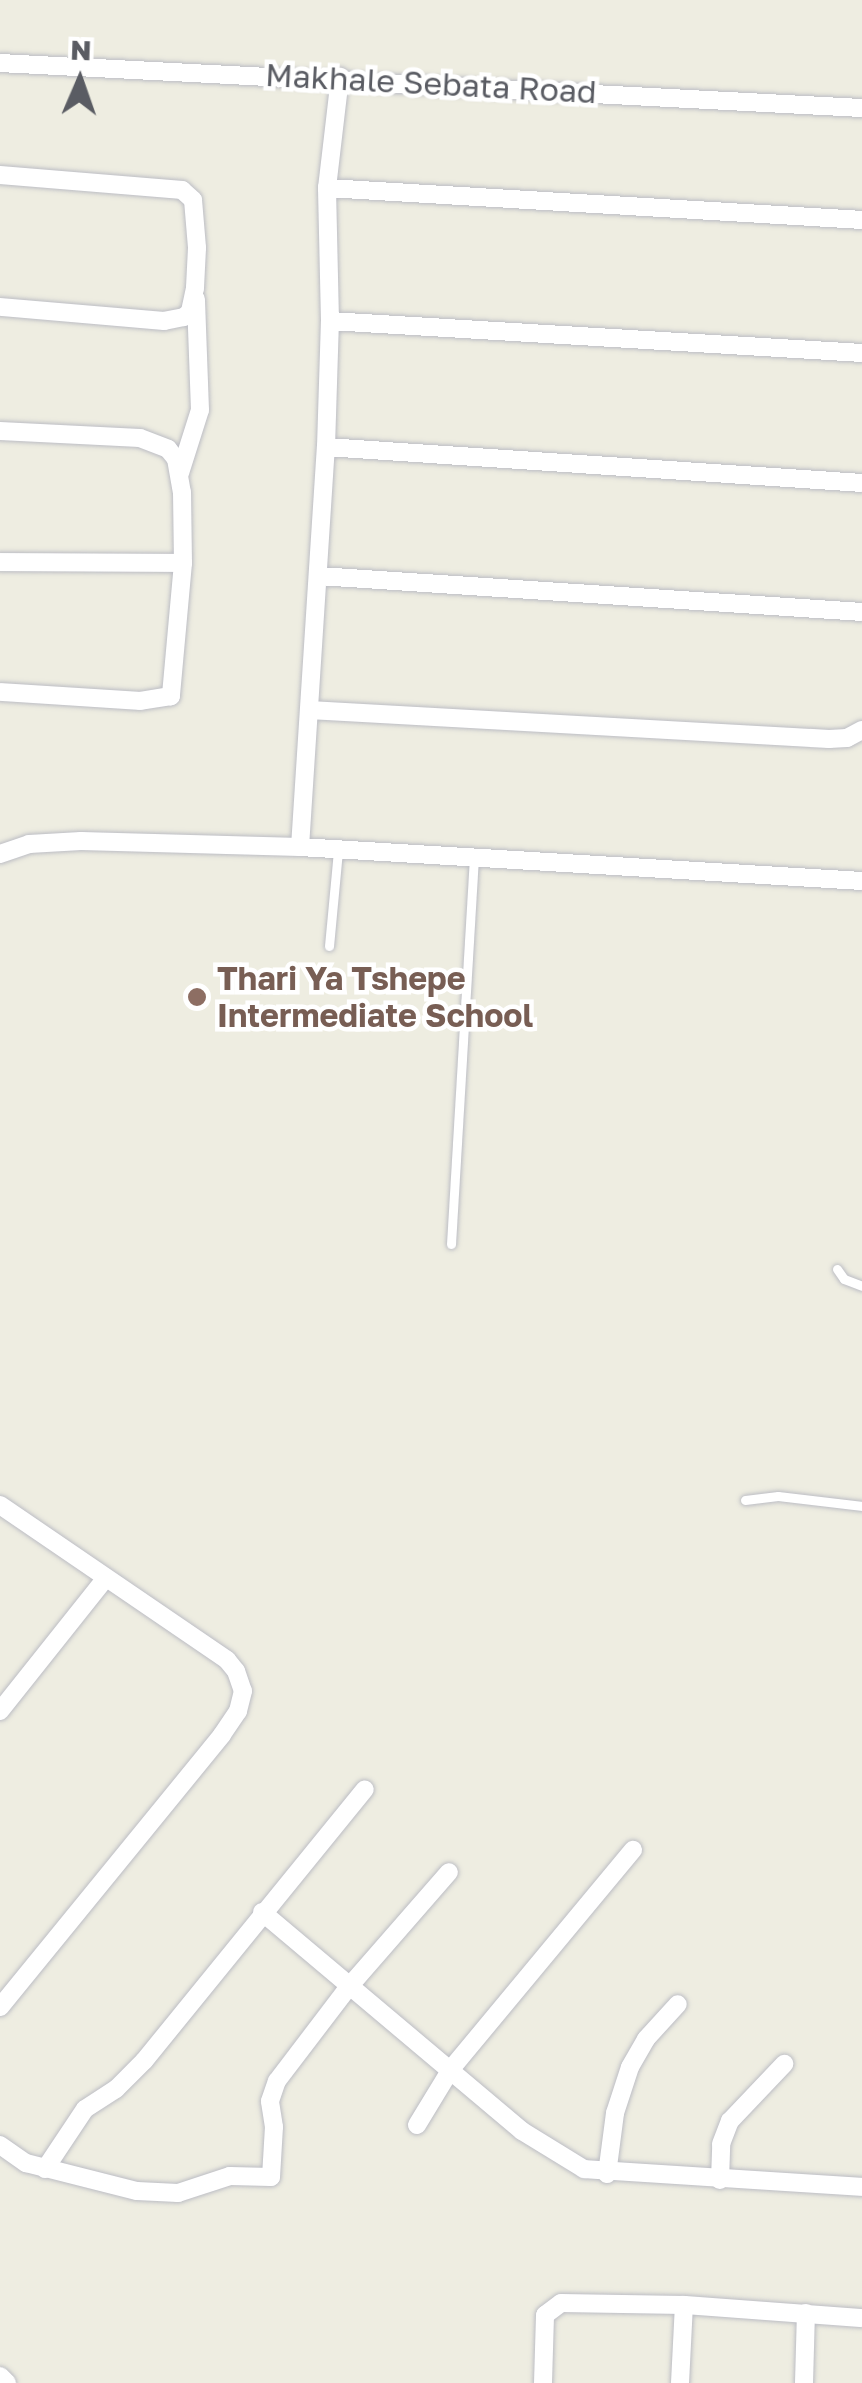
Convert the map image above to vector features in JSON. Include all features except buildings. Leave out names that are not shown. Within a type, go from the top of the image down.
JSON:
[{"type":"street","name":"Makhale Sebata Road","points":[[0,62],[862,108]]},
{"type":"street","points":[[300,847],[326,447],[330,320],[328,188],[340,78]]},
{"type":"street","points":[[0,175],[168,187],[190,193],[196,215],[200,410],[180,473],[182,564],[171,696],[140,701],[0,692]]},
{"type":"street","points":[[328,188],[862,220]]},
{"type":"street","points":[[0,306],[164,321],[190,312],[195,288]]},
{"type":"street","points":[[330,320],[862,353]]},
{"type":"street","points":[[0,431],[140,438],[168,448],[180,473]]},
{"type":"street","points":[[326,447],[862,482]]},
{"type":"street","points":[[0,562],[182,564]]},
{"type":"street","points":[[319,576],[862,612]]},
{"type":"street","points":[[310,710],[829,739],[862,730]]},
{"type":"street","points":[[0,854],[29,844],[80,841],[300,847],[862,881]]},
{"type":"street","points":[[0,1505],[227,1660],[241,1681],[242,1701],[214,1745],[0,2007]]},
{"type":"street","points":[[0,1710],[105,1579]]},
{"type":"street","points":[[45,2169],[85,2109],[136,2069],[364,1789]]},
{"type":"street","points":[[418,2125],[450,2069],[633,1850]]},
{"type":"street","points":[[0,2145],[26,2163],[45,2169],[120,2188],[170,2194],[230,2176],[271,2177],[272,2092],[347,1989],[450,1872]]},
{"type":"street","points":[[262,1912],[347,1989],[546,2149],[584,2170],[862,2187]]},
{"type":"street","points":[[607,2174],[616,2114],[630,2067],[646,2038],[678,2004]]},
{"type":"street","points":[[720,2180],[721,2144],[730,2121],[784,2064]]},
{"type":"street","points":[[543,2383],[543,2324],[555,2305],[684,2305],[862,2318]]},
{"type":"street","points":[[680,2383],[684,2305]]},
{"type":"street","points":[[804,2383],[806,2313]]},
{"type":"street","points":[[0,2376],[6,2383]]},
{"type":"lane","points":[[328,946],[338,850]]},
{"type":"lane","points":[[451,1244],[474,858]]},
{"type":"lane","points":[[837,1270],[844,1279],[862,1286]]},
{"type":"lane","points":[[744,1500],[778,1496],[862,1506]]},
{"type":"place","name":"Thari Ya Tshepe Intermediate School","points":[[197,997]]}]
